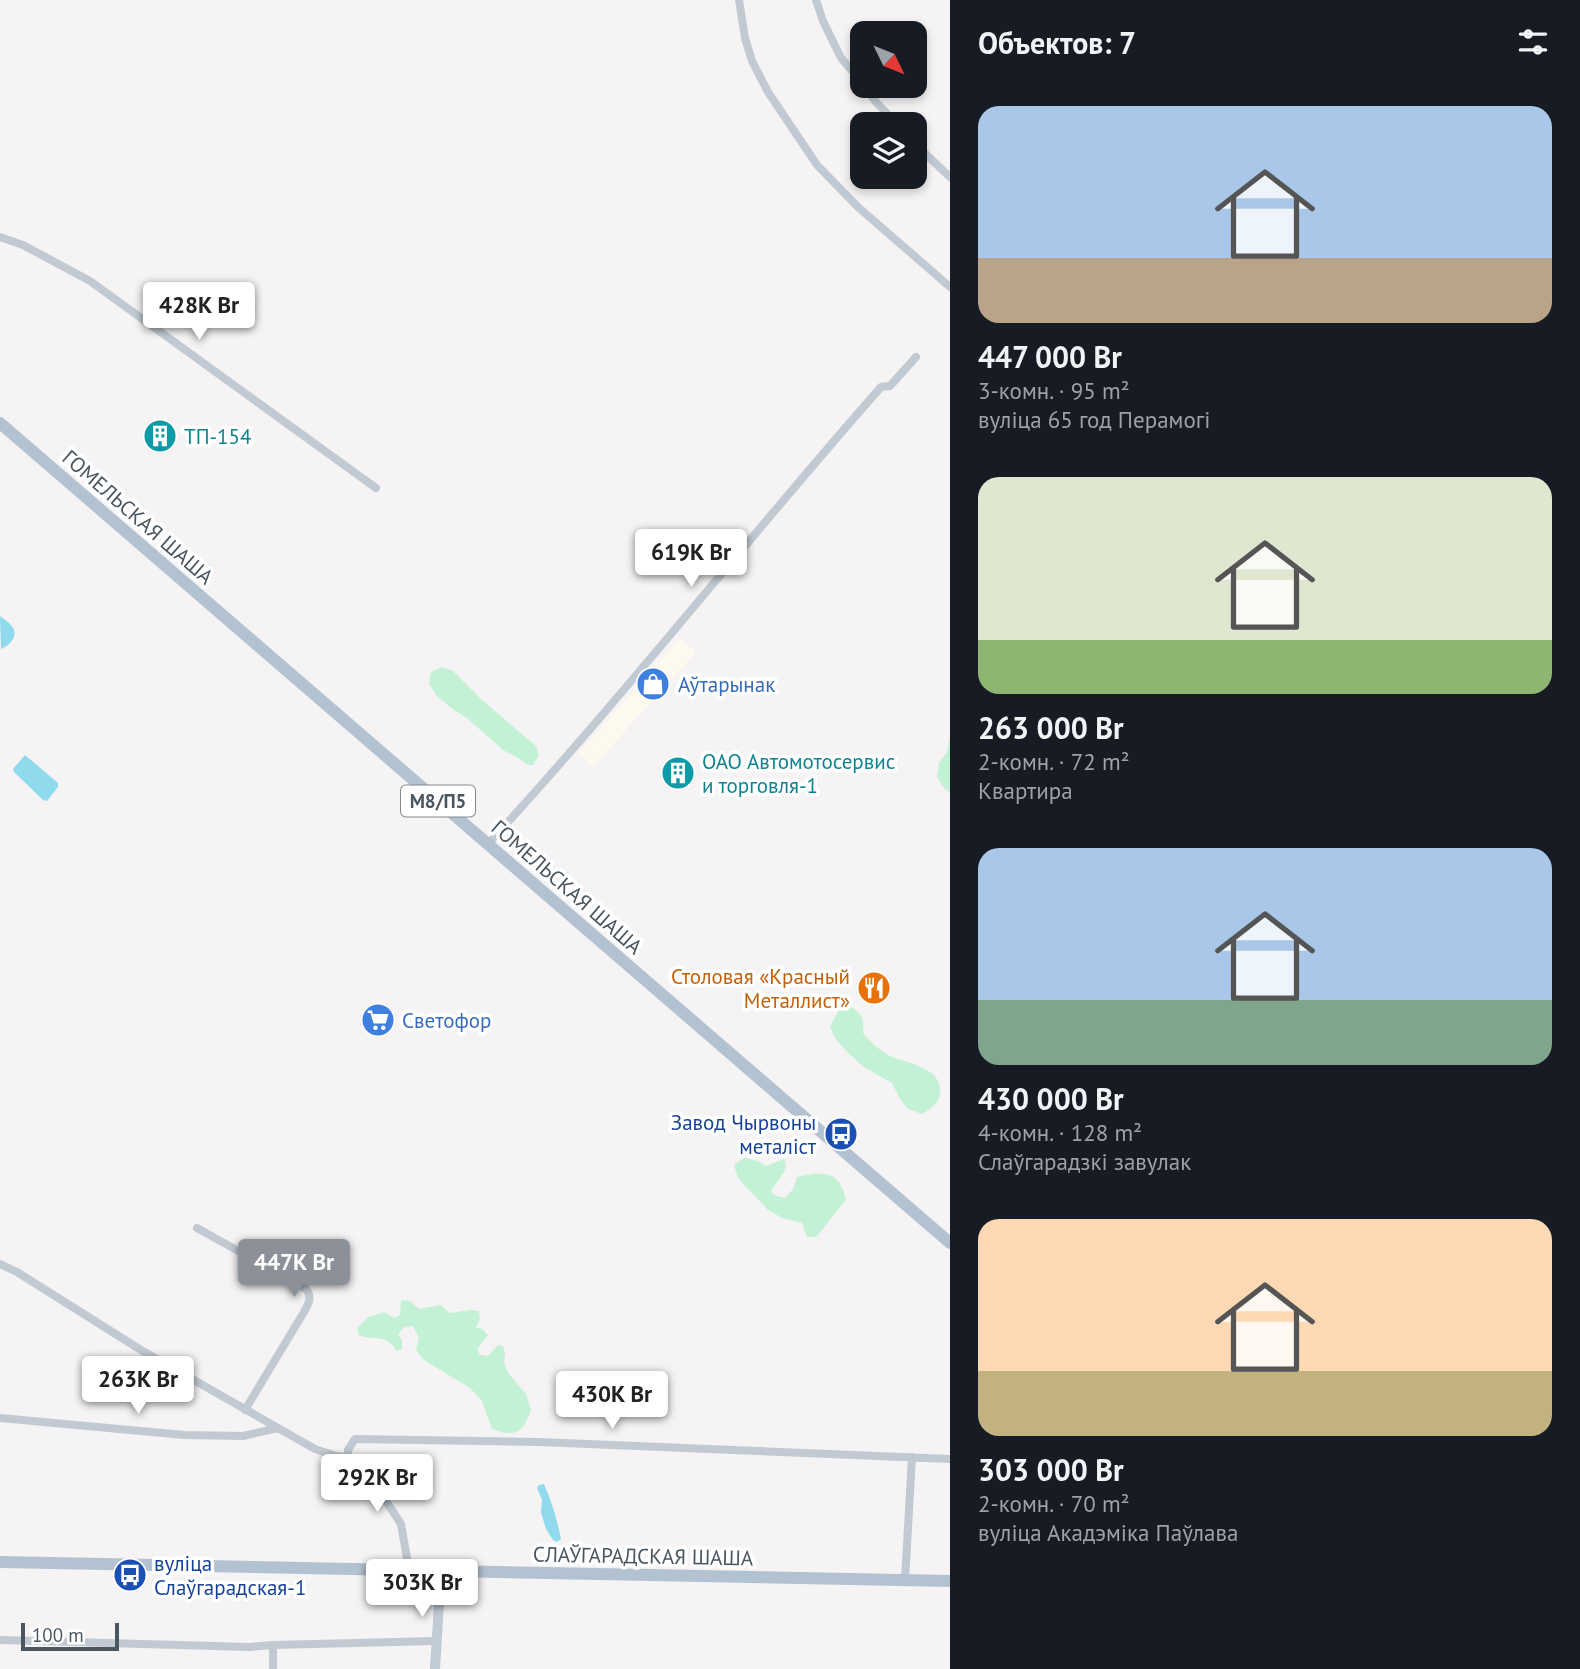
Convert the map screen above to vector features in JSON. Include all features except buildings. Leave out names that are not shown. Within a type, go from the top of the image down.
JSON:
[{"type":"main road","name":"ГОМЕЛЬСКАЯ ШАША","points":[[0,423],[950,1243]]},
{"type":"main road","name":"СЛАЎГАРАДСКАЯ ШАША","points":[[0,1562],[950,1581]]},
{"type":"main road","points":[[435,1669],[441,1570]]},
{"type":"street","points":[[739,0],[752,61],[768,92],[817,165],[858,207],[950,287]]},
{"type":"street","points":[[816,0],[841,58],[850,69]]},
{"type":"street","points":[[873,98],[885,112]]},
{"type":"street","points":[[927,155],[950,177]]},
{"type":"street","points":[[0,237],[23,245],[90,281],[376,488]]},
{"type":"street","points":[[488,844],[881,387],[890,386],[916,357]]},
{"type":"street","points":[[197,1228],[305,1289],[310,1296],[304,1312],[246,1410]]},
{"type":"street","points":[[0,1264],[141,1350],[315,1449],[348,1457]]},
{"type":"street","points":[[0,1418],[184,1435],[243,1436],[278,1428]]},
{"type":"street","points":[[409,1570],[401,1524],[386,1501],[348,1457],[348,1450],[355,1439],[539,1442],[950,1459]]},
{"type":"street","points":[[905,1580],[912,1457]]},
{"type":"street","points":[[0,1640],[248,1647],[436,1640]]},
{"type":"street","points":[[273,1644],[273,1669]]},
{"type":"shaded area","name":"Аўтарынак","points":[[680,638],[696,652],[593,767],[578,753]]},
{"type":"green space","points":[[442,667],[453,671],[536,746],[539,755],[533,765],[528,765],[503,750],[436,695],[429,683],[431,672]]},
{"type":"green space","points":[[950,736],[950,793],[937,777],[939,763],[947,752]]},
{"type":"green space","points":[[847,1005],[861,1016],[863,1033],[878,1048],[934,1075],[940,1094],[932,1107],[922,1114],[908,1109],[892,1083],[864,1067],[835,1038],[830,1027],[838,1011]]},
{"type":"green space","points":[[744,1158],[766,1166],[784,1159],[786,1167],[771,1192],[776,1196],[785,1198],[793,1189],[797,1177],[822,1174],[829,1175],[839,1183],[846,1200],[816,1237],[807,1237],[802,1223],[782,1218],[768,1210],[738,1178],[734,1165]]},
{"type":"green space","points":[[401,1300],[410,1301],[419,1309],[441,1305],[450,1313],[479,1311],[480,1319],[476,1328],[482,1329],[488,1335],[477,1349],[480,1355],[488,1356],[498,1345],[503,1346],[508,1373],[526,1394],[531,1410],[521,1428],[512,1433],[492,1429],[482,1401],[470,1388],[424,1360],[416,1350],[419,1338],[413,1326],[403,1328],[398,1335],[402,1340],[402,1349],[397,1351],[384,1339],[359,1335],[357,1328],[368,1317],[384,1312],[394,1318],[400,1315]]},
{"type":"water","points":[[0,616],[12,626],[15,633],[11,642],[1,649]]},
{"type":"water","points":[[25,755],[58,783],[47,801],[14,772],[13,769]]},
{"type":"water","points":[[544,1484],[561,1539],[557,1542],[546,1529],[541,1513],[542,1500],[537,1488]]},
{"type":"place","name":"ТП-154","points":[[160,436]]},
{"type":"place","name":"Аўтарынак","points":[[653,684]]},
{"type":"place","name":"ОАО Автомотосервис и торговля-1","points":[[678,773]]},
{"type":"place","name":"Столовая «Красный Металлист»","points":[[874,988]]},
{"type":"place","name":"Светофор","points":[[378,1020]]},
{"type":"place","name":"Завод Чырвоны металіст","points":[[841,1134]]},
{"type":"place","name":"вуліца Слаўгарадская-1","points":[[130,1575]]}]
